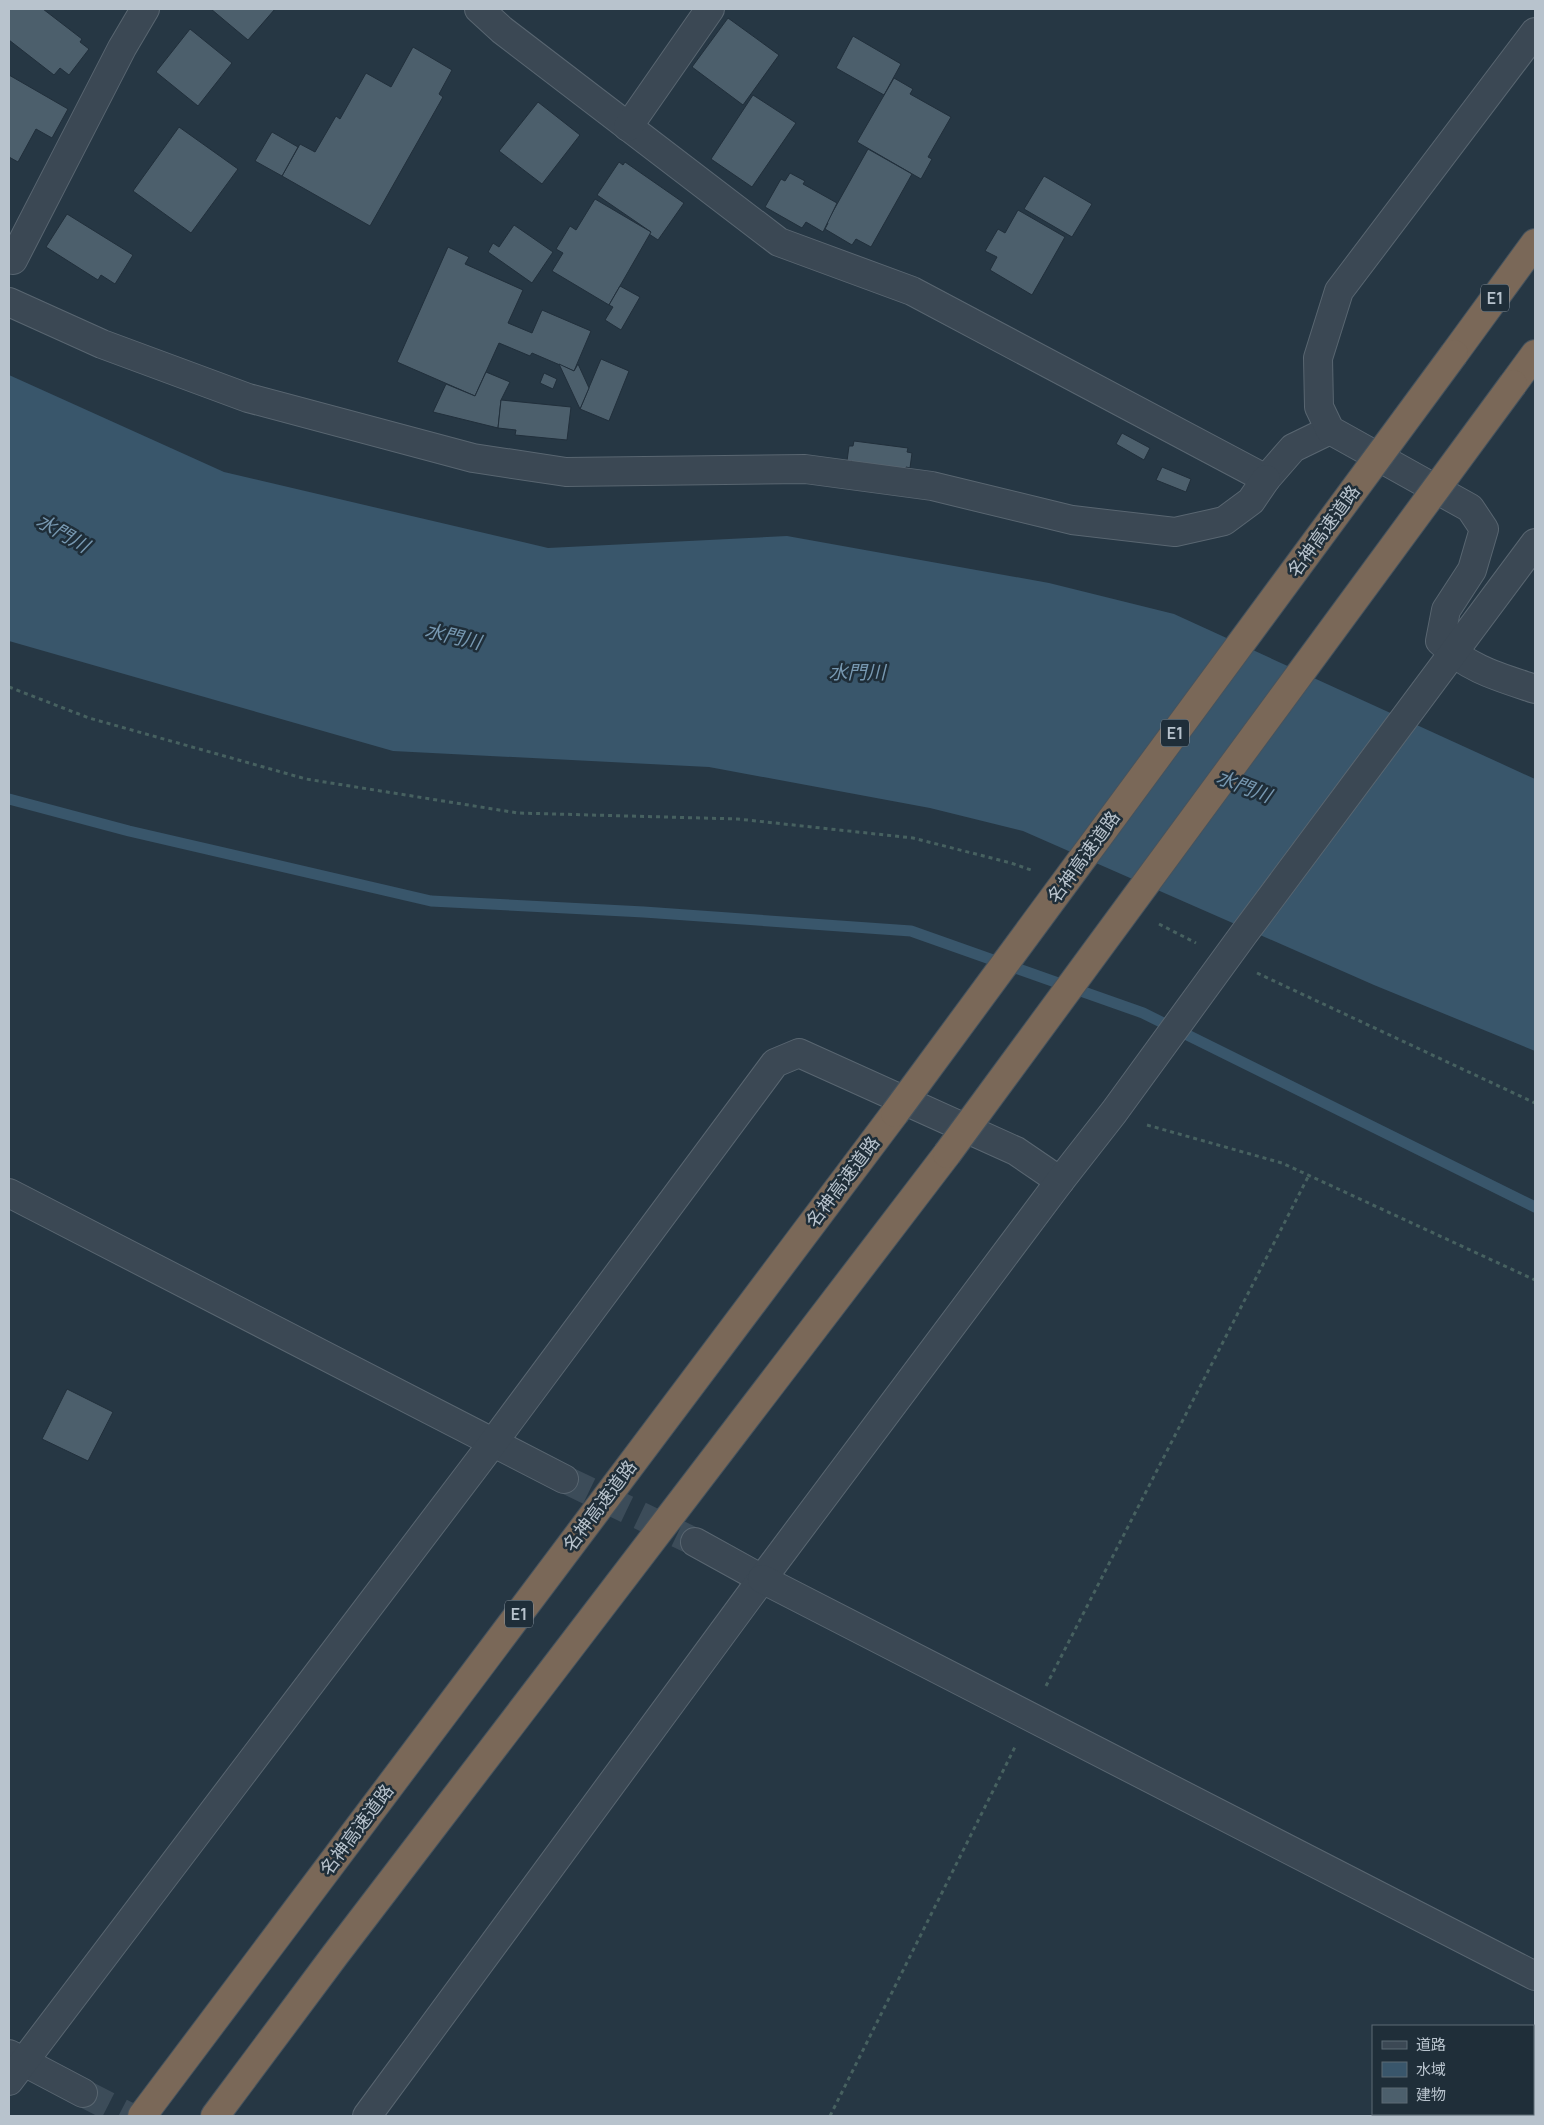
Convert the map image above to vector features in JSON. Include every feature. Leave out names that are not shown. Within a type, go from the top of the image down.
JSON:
[{"type":"highway","name":"名神高速道路","points":[[142,2116],[895,1113],[1535,243]]},
{"type":"highway","points":[[215,2116],[335,1955],[947,1154],[1535,354]]},
{"type":"street","points":[[13,260],[122,48],[145,9]]},
{"type":"street","points":[[479,9],[502,30],[779,242],[912,291],[1266,479]]},
{"type":"street","points":[[628,127],[710,9]]},
{"type":"street","points":[[1535,32],[1339,291],[1318,358],[1319,406],[1330,430],[1470,508],[1484,529],[1472,570],[1446,610],[1440,641],[1453,654],[1479,670],[1535,689]]},
{"type":"street","points":[[9,302],[102,344],[248,398],[473,458],[566,472],[805,469],[932,486],[1072,520],[1175,532],[1224,521],[1251,500],[1266,479],[1293,448],[1330,430]]},
{"type":"street","points":[[367,2116],[762,1579],[1111,1115],[1535,543]]},
{"type":"street","points":[[83,2093],[14,2066],[492,1444],[775,1063],[799,1053],[1016,1151],[1060,1181]]},
{"type":"street","points":[[9,1193],[492,1444],[564,1479]]},
{"type":"street","points":[[695,1542],[762,1579],[1535,1976]]},
{"type":"path","points":[[9,687],[89,718],[306,779],[518,813],[738,819],[912,838],[1011,863],[1038,872]]},
{"type":"path","points":[[1150,920],[1226,958],[1535,1103]]},
{"type":"path","points":[[1111,1115],[1282,1163],[1535,1280]]},
{"type":"path","points":[[830,2116],[1030,1716],[1308,1175]]},
{"type":"water","name":"水門川","points":[[9,375],[224,472],[548,548],[787,536],[1049,583],[1174,614],[1535,779],[1535,1051],[1374,985],[1023,831],[930,808],[709,767],[393,751],[9,641]]},
{"type":"building","points":[[9,9],[43,9],[82,39],[80,42],[89,49],[69,75],[60,68],[54,75],[9,40]]},
{"type":"building","points":[[211,9],[275,9],[248,40]]},
{"type":"building","points":[[728,18],[779,55],[743,105],[692,67]]},
{"type":"building","points":[[190,29],[232,63],[198,106],[156,72]]},
{"type":"building","points":[[853,36],[901,64],[884,95],[836,68]]},
{"type":"building","points":[[413,47],[452,70],[439,94],[443,97],[370,226],[282,176],[300,144],[315,152],[336,116],[340,119],[366,73],[391,87]]},
{"type":"building","points":[[9,75],[68,109],[52,138],[36,129],[18,162],[9,157]]},
{"type":"building","points":[[894,78],[913,89],[910,94],[951,117],[928,157],[932,159],[921,179],[857,142]]},
{"type":"building","points":[[753,95],[796,123],[752,187],[711,159]]},
{"type":"building","points":[[538,102],[580,135],[542,184],[499,151]]},
{"type":"building","points":[[179,127],[238,169],[191,233],[133,191]]},
{"type":"building","points":[[272,132],[298,147],[282,176],[255,161]]},
{"type":"building","points":[[868,149],[912,174],[871,247],[856,239],[852,245],[825,229],[827,222]]},
{"type":"building","points":[[619,162],[623,165],[625,162],[684,203],[658,240],[649,234],[651,232],[597,195]]},
{"type":"building","points":[[790,173],[805,181],[803,184],[837,203],[823,232],[806,222],[802,228],[765,207],[781,179],[785,181]]},
{"type":"building","points":[[1044,176],[1092,204],[1072,237],[1024,209]]},
{"type":"building","points":[[595,199],[651,232],[609,305],[552,271],[563,253],[556,249],[570,226],[576,230]]},
{"type":"building","points":[[1018,210],[1065,237],[1032,295],[990,270],[997,257],[985,251],[998,229],[1005,233]]},
{"type":"building","points":[[67,214],[133,255],[115,284],[101,275],[98,280],[46,247]]},
{"type":"building","points":[[514,225],[553,252],[532,283],[488,252],[493,243],[499,247]]},
{"type":"building","points":[[448,247],[469,257],[465,264],[523,290],[508,323],[532,333],[542,310],[591,331],[574,371],[532,353],[530,356],[499,343],[475,396],[397,362]]},
{"type":"building","points":[[620,286],[640,297],[621,330],[605,320],[613,307],[609,305]]},
{"type":"building","points":[[601,359],[629,371],[609,421],[580,409]]},
{"type":"building","points":[[559,364],[574,371],[578,364],[589,388],[580,409]]},
{"type":"building","points":[[486,372],[510,382],[501,400],[498,428],[433,412],[446,384],[475,396]]},
{"type":"building","points":[[544,373],[557,379],[553,389],[540,383]]},
{"type":"building","points":[[501,400],[571,407],[567,440],[515,435],[516,430],[498,428]]},
{"type":"building","points":[[1122,433],[1150,448],[1144,460],[1116,444]]},
{"type":"building","points":[[854,441],[908,448],[907,452],[912,453],[910,468],[906,467],[906,471],[851,465],[852,461],[847,461],[849,446],[853,446]]},
{"type":"building","points":[[1162,467],[1191,479],[1186,492],[1156,480]]},
{"type":"building","points":[[67,1389],[113,1412],[88,1461],[42,1439]]},
{"type":"waterway","points":[[9,799],[129,831],[431,901],[644,912],[911,931],[1143,1013],[1535,1207]]},
{"type":"tunnel","points":[[564,1479],[695,1542]]},
{"type":"tunnel","points":[[83,2093],[128,2116]]}]
